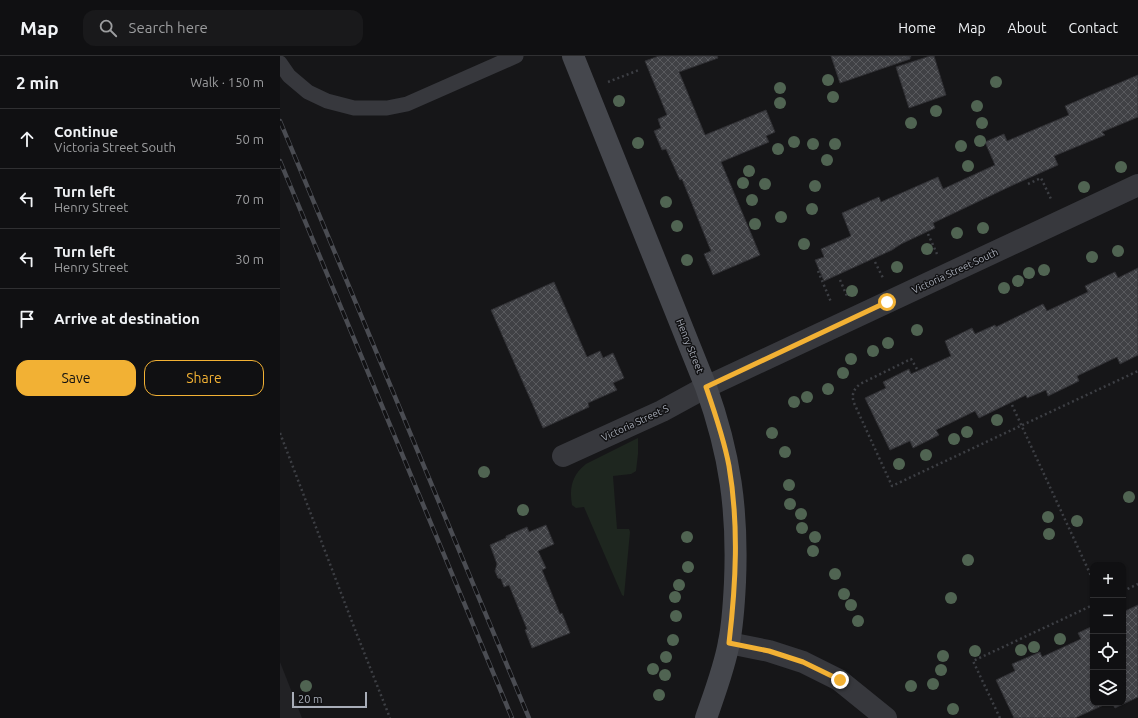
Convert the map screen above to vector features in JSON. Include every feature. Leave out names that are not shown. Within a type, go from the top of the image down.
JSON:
[{"type":"main road","name":"Henry Street","points":[[573,56],[706,387],[723,440],[729,465],[736,528],[734,599],[729,643],[706,718]]},
{"type":"street","name":"Victoria Street South","points":[[706,387],[1138,185]]},
{"type":"street","name":"Victoria Street S","points":[[563,456],[662,411],[706,387]]},
{"type":"street","points":[[729,643],[769,651],[796,660],[840,680],[886,718]]},
{"type":"lane","points":[[280,63],[290,76],[308,92],[326,101],[354,108],[387,108],[407,104],[516,56]]},
{"type":"path","points":[[886,56],[889,63],[912,56]]},
{"type":"path","points":[[605,84],[639,70]]},
{"type":"path","points":[[1028,184],[1041,178],[1052,202]]},
{"type":"path","points":[[928,234],[940,261]]},
{"type":"path","points":[[875,262],[883,280]]},
{"type":"path","points":[[818,271],[832,304]]},
{"type":"path","points":[[840,280],[848,299]]},
{"type":"path","points":[[917,369],[911,359],[860,384],[852,395],[854,403],[892,486],[1138,371]]},
{"type":"path","points":[[1012,405],[1090,574]]},
{"type":"path","points":[[280,433],[390,718]]},
{"type":"path","points":[[1126,590],[1138,584]]},
{"type":"path","points":[[1000,718],[973,661],[1090,606]]},
{"type":"shaded area","points":[[638,438],[636,471],[631,474],[613,476],[617,529],[629,529],[630,532],[624,596],[622,595],[584,507],[576,508],[572,505],[571,487],[577,473],[586,464]]},
{"type":"shaded area","points":[[280,662],[302,718],[280,718]]},
{"type":"building","points":[[659,56],[717,56],[718,58],[679,72],[705,135],[766,110],[775,132],[766,136],[769,142],[721,162],[760,255],[713,275],[704,254],[711,251],[682,179],[680,180],[666,149],[662,150],[654,131],[661,128],[658,119],[667,115],[645,61]]},
{"type":"building","points":[[831,56],[910,56],[910,59],[840,83]]},
{"type":"building","points":[[934,56],[946,95],[909,108],[896,67]]},
{"type":"building","points":[[1138,75],[1138,117],[1102,132],[1105,135],[1054,156],[1058,165],[933,223],[935,228],[901,244],[892,250],[824,281],[815,260],[824,257],[821,249],[851,236],[842,213],[879,197],[881,202],[938,177],[943,189],[995,165],[985,142],[1004,134],[1007,141],[1069,115],[1065,106]]},
{"type":"building","points":[[1138,268],[1138,355],[1120,364],[1117,357],[1077,376],[1079,381],[1048,396],[1046,390],[1027,398],[1026,395],[979,418],[975,411],[936,430],[939,435],[913,448],[910,441],[890,450],[865,398],[886,388],[883,382],[909,369],[911,374],[951,356],[945,341],[972,328],[975,334],[995,325],[996,327],[1043,304],[1047,311],[1088,292],[1085,286],[1115,272],[1118,278]]},
{"type":"building","points":[[554,282],[587,357],[600,351],[603,358],[613,353],[624,378],[613,383],[617,390],[588,403],[589,407],[543,428],[491,310]]},
{"type":"building","points":[[546,525],[554,544],[538,551],[546,568],[542,570],[560,614],[562,613],[570,633],[532,648],[525,630],[527,629],[509,585],[504,587],[501,579],[498,578],[495,571],[497,564],[490,545],[527,527],[529,532]]},
{"type":"building","points":[[1138,605],[1138,697],[1126,703],[1126,634],[1126,611]]},
{"type":"building","points":[[1090,627],[1090,706],[1101,706],[1075,718],[1014,718],[996,680],[1015,671],[1012,664],[1040,652],[1042,657],[1081,639],[1078,633]]},
{"type":"railway","points":[[280,121],[529,718]]},
{"type":"railway","points":[[280,161],[512,718]]},
{"type":"route","points":[[840,680],[803,662],[769,651],[729,643],[734,599],[736,528],[729,465],[716,415],[706,387],[887,302]]}]
